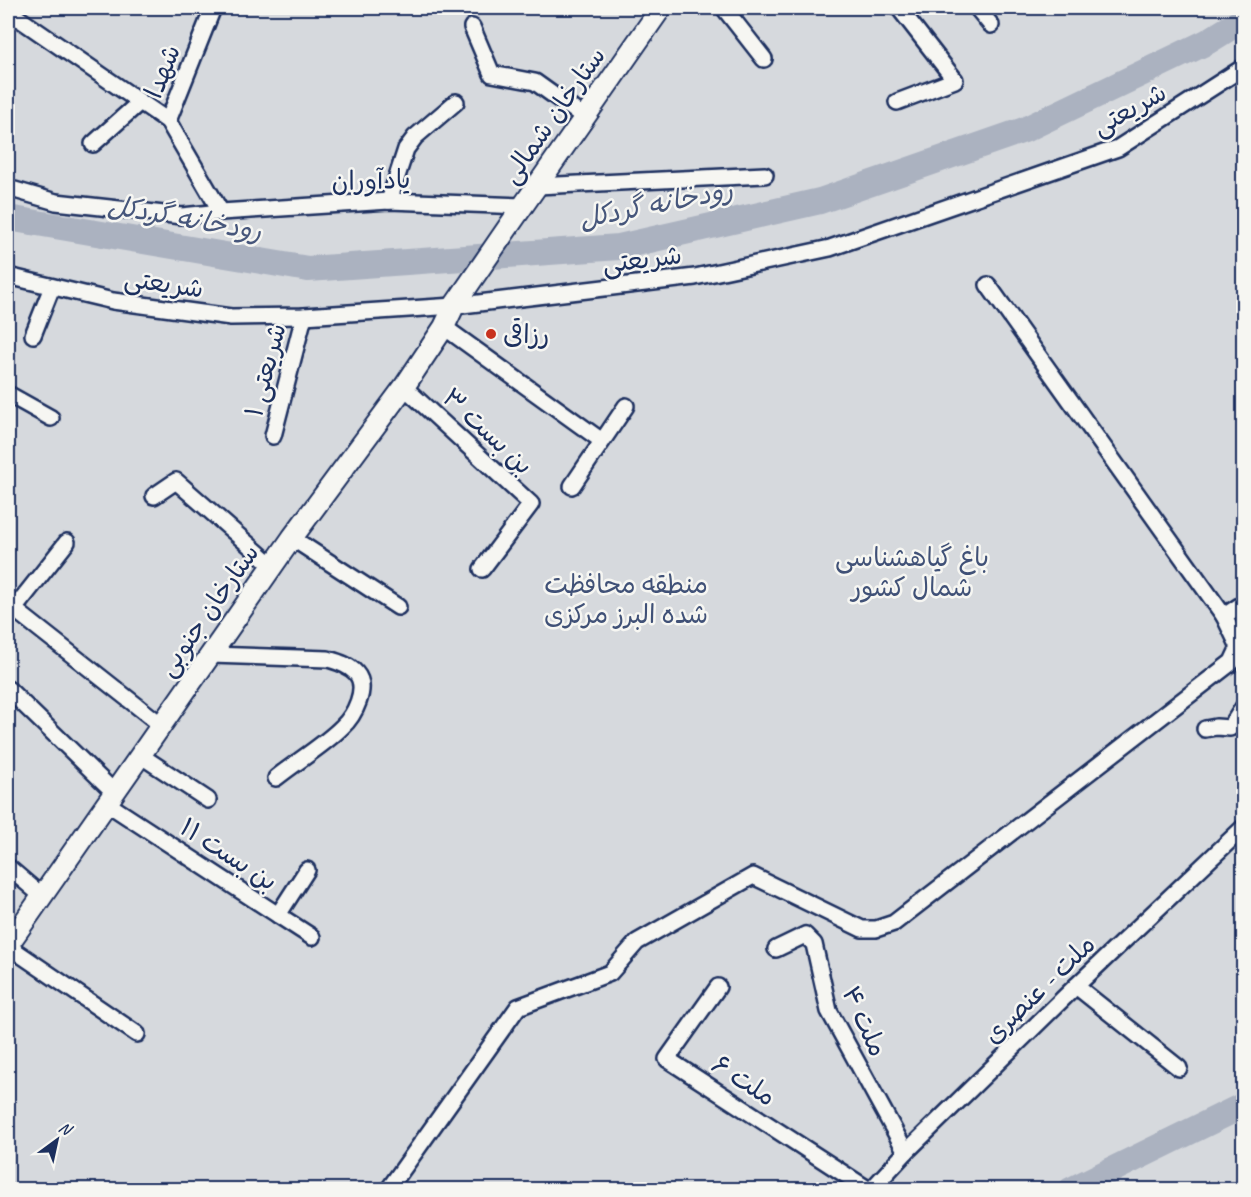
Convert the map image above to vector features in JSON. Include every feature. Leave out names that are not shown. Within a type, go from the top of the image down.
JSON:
[{"type":"main road","name":"ستارخان شمالی","points":[[468,286],[661,8]]},
{"type":"main road","name":"ستارخان جنوبی","points":[[8,946],[291,538],[404,387],[468,286]]},
{"type":"street","name":"شهدا","points":[[213,8],[168,121],[221,212]]},
{"type":"street","points":[[724,8],[764,59]]},
{"type":"street","points":[[897,102],[955,80],[899,8]]},
{"type":"street","points":[[977,8],[991,25]]},
{"type":"street","points":[[8,11],[168,121]]},
{"type":"street","points":[[472,27],[492,74],[535,82],[584,117]]},
{"type":"street","name":"شریعتی","points":[[8,276],[113,301],[231,317],[304,316],[454,306],[695,277],[830,248],[1118,148],[1244,68]]},
{"type":"street","points":[[93,144],[140,102]]},
{"type":"street","points":[[389,201],[406,148],[415,137],[456,102]]},
{"type":"street","points":[[537,186],[765,175]]},
{"type":"street","name":"یادآوران","points":[[8,188],[56,202],[182,216],[389,201],[523,206]]},
{"type":"street","points":[[388,1190],[518,1007],[610,973],[637,942],[753,876],[862,929],[876,929],[894,923],[1232,662],[1239,647],[1224,616],[988,285]]},
{"type":"street","points":[[33,335],[52,287]]},
{"type":"street","name":"شریعتی ۱","points":[[273,436],[304,316]]},
{"type":"street","points":[[444,327],[602,441]]},
{"type":"street","name":"بن بست ۳","points":[[404,387],[531,504],[482,569]]},
{"type":"street","points":[[8,394],[51,418]]},
{"type":"street","points":[[572,486],[626,406]]},
{"type":"street","points":[[154,496],[176,481],[273,566]]},
{"type":"street","points":[[291,538],[398,607]]},
{"type":"street","points":[[67,542],[14,609],[160,724]]},
{"type":"street","points":[[1224,616],[1244,603]]},
{"type":"street","points":[[211,655],[328,659],[345,664],[358,675],[362,691],[355,709],[343,726],[276,778]]},
{"type":"street","name":"بن بست ۱۱","points":[[8,689],[111,798],[279,915],[307,870]]},
{"type":"street","points":[[1205,729],[1230,728],[1244,706]]},
{"type":"street","points":[[140,754],[208,800]]},
{"type":"street","name":"ملت - عنصری","points":[[870,1190],[1076,986],[1244,828]]},
{"type":"street","points":[[8,867],[42,896]]},
{"type":"street","points":[[279,915],[312,937]]},
{"type":"street","name":"ملت ۴","points":[[777,949],[805,935],[814,944],[829,1011],[906,1152]]},
{"type":"street","points":[[8,946],[137,1034]]},
{"type":"street","points":[[1076,986],[1179,1068]]},
{"type":"street","name":"ملت ۶","points":[[718,987],[667,1059],[870,1190]]},
{"type":"green space","name":"منطقه محافظت شده البرز مرکزی","points":[[8,8],[1243,8],[1243,1189],[8,1189]]},
{"type":"waterway","name":"رودخانه گردکل","points":[[8,218],[308,269],[619,247],[820,201],[1024,130],[1207,42],[1244,19]]},
{"type":"waterway","points":[[1071,1190],[1244,1105]]},
{"type":"place","name":"رزاقی","points":[[491,334]]},
{"type":"park label","name":"باغ گیاهشناسی شمال کشور","points":[[912,572]]}]
